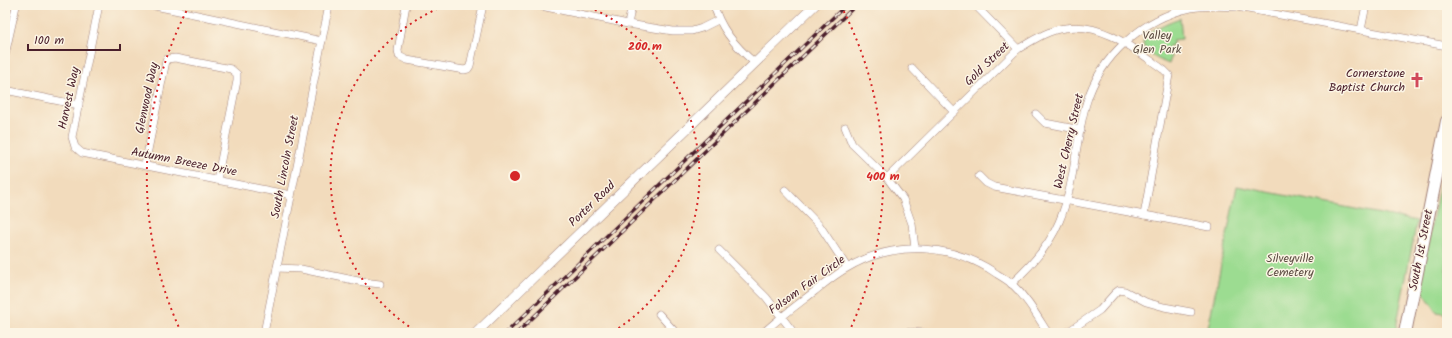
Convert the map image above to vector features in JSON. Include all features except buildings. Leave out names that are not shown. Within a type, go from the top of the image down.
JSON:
[{"type":"main road","name":"South 1st Street","points":[[1405,333],[1447,121]]},
{"type":"street","name":"Harvest Way","points":[[76,148],[72,137],[99,5]]},
{"type":"street","points":[[150,5],[322,41]]},
{"type":"street","name":"South Lincoln Street","points":[[264,333],[329,5]]},
{"type":"street","points":[[406,5],[398,50],[399,56],[407,60],[459,70],[468,70],[483,5]]},
{"type":"street","points":[[536,5],[560,7],[628,24],[682,32],[702,28],[718,20]]},
{"type":"street","points":[[628,24],[632,5]]},
{"type":"street","points":[[714,5],[718,20],[728,35],[755,63]]},
{"type":"street","name":"Porter Road","points":[[476,333],[815,5]]},
{"type":"street","points":[[1361,30],[1366,5]]},
{"type":"street","points":[[5,55],[16,6]]},
{"type":"street","points":[[976,6],[1018,49]]},
{"type":"street","name":"West Cherry Street","points":[[1011,284],[1034,261],[1049,241],[1059,223],[1067,201],[1086,103],[1094,83],[1104,67],[1124,43],[1156,21],[1174,13],[1191,8],[1212,6],[1262,8],[1361,30],[1447,46]]},
{"type":"street","name":"Gold Street","points":[[887,178],[1018,49],[1043,35],[1064,28],[1087,28],[1107,33],[1164,70],[1169,75],[1144,215]]},
{"type":"street","name":"Glenwood Way","points":[[145,165],[167,59],[175,58],[231,69],[236,72],[238,76],[217,180]]},
{"type":"street","points":[[912,68],[954,112]]},
{"type":"street","points":[[5,90],[79,105]]},
{"type":"street","points":[[1036,114],[1045,123],[1080,130]]},
{"type":"street","points":[[845,127],[852,144],[887,178],[903,199],[912,224],[915,248]]},
{"type":"street","name":"Autumn Breeze Drive","points":[[76,148],[82,153],[291,195]]},
{"type":"street","points":[[979,176],[994,188],[1209,227]]},
{"type":"street","points":[[785,190],[820,226],[847,267]]},
{"type":"street","name":"Folsom Fair Circle","points":[[763,333],[781,317],[847,267],[867,258],[894,250],[915,248],[937,250],[968,258],[986,266],[1011,284],[1033,308],[1048,333]]},
{"type":"street","points":[[719,250],[766,297],[794,333]]},
{"type":"street","points":[[277,268],[301,269],[363,282],[380,284]]},
{"type":"street","points":[[1066,333],[1100,310],[1119,290],[1125,291],[1146,302],[1164,308],[1191,312]]},
{"type":"street","points":[[659,314],[676,333]]},
{"type":"street","points":[[899,333],[926,333]]},
{"type":"green space","name":"Valley Glen Park","points":[[1180,18],[1182,39],[1173,40],[1173,45],[1169,46],[1171,58],[1169,64],[1154,57],[1146,50],[1143,44],[1145,38],[1150,32]]},
{"type":"green space","points":[[1447,148],[1447,314],[1437,312],[1419,286]]},
{"type":"green space","name":"Silveyville Cemetery","points":[[1237,186],[1417,221],[1395,333],[1207,333]]},
{"type":"railway","points":[[506,333],[846,5]]},
{"type":"railway","points":[[517,333],[856,5]]},
{"type":"place","name":"Cornerstone Baptist Church","points":[[1417,80]]}]
